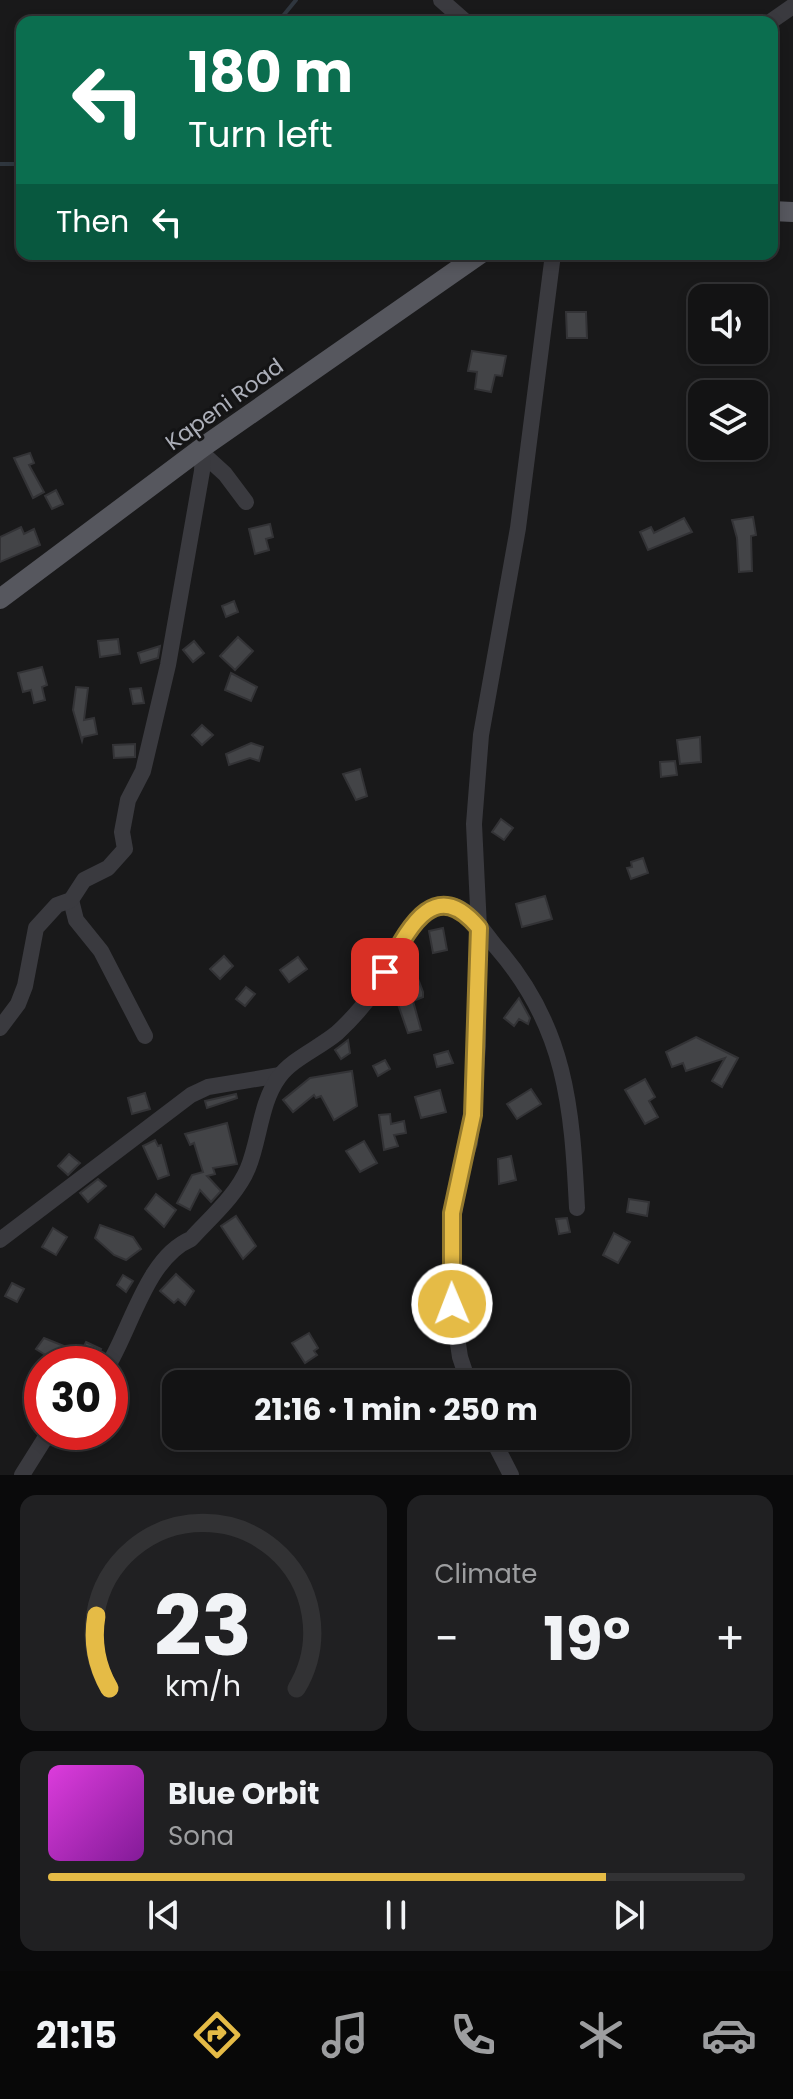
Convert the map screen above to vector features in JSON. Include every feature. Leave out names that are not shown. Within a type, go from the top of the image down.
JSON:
[{"type":"main road","name":"Kapeni Road","points":[[0,599],[203,450],[472,260]]},
{"type":"street","points":[[441,0],[459,16]]},
{"type":"street","points":[[464,1370],[452,1304],[450,1246],[459,1175],[470,1143],[473,1115],[479,928],[474,824],[481,735],[521,512],[552,260]]},
{"type":"street","points":[[203,450],[246,502]]},
{"type":"street","points":[[0,1028],[18,1004],[25,986],[36,928],[57,905],[71,900],[84,880],[108,868],[125,849],[122,832],[128,800],[143,771],[168,665],[203,450]]},
{"type":"street","points":[[71,900],[76,920],[101,951],[145,1036]]},
{"type":"street","points":[[0,1240],[191,1095],[208,1087],[280,1075],[337,1033],[357,1012],[421,914],[449,905],[464,910],[521,976],[547,1023],[559,1057],[570,1117],[577,1208]]},
{"type":"street","points":[[118,1346],[161,1261],[178,1244],[191,1239],[248,1170],[267,1104],[280,1075]]},
{"type":"street","points":[[22,1475],[38,1450]]},
{"type":"street","points":[[498,1450],[511,1475]]},
{"type":"building","points":[[566,312],[586,312],[587,338],[567,338]]},
{"type":"building","points":[[472,351],[506,356],[502,376],[495,375],[491,392],[475,389],[477,372],[468,371]]},
{"type":"building","points":[[30,453],[34,463],[29,465],[44,492],[33,498],[14,458]]},
{"type":"building","points":[[56,490],[63,504],[52,509],[45,496]]},
{"type":"building","points":[[753,517],[756,535],[751,536],[752,571],[739,572],[737,538],[732,520]]},
{"type":"building","points":[[684,518],[692,532],[648,550],[640,532],[651,527],[654,533]]},
{"type":"building","points":[[270,524],[273,537],[266,539],[269,550],[255,554],[249,529]]},
{"type":"building","points":[[21,527],[24,534],[34,529],[40,545],[0,562],[0,537]]},
{"type":"building","points":[[234,601],[238,612],[226,617],[222,606]]},
{"type":"building","points":[[238,637],[253,651],[235,670],[220,656]]},
{"type":"building","points":[[118,639],[120,654],[100,657],[98,641]]},
{"type":"building","points":[[194,641],[204,653],[193,662],[183,650]]},
{"type":"building","points":[[160,646],[158,658],[141,663],[138,653]]},
{"type":"building","points":[[42,667],[47,685],[42,687],[45,700],[34,703],[31,690],[23,692],[18,673]]},
{"type":"building","points":[[231,673],[257,687],[251,701],[225,690]]},
{"type":"building","points":[[76,687],[88,688],[84,720],[94,718],[97,734],[83,737],[82,741],[73,710]]},
{"type":"building","points":[[141,688],[144,703],[133,704],[130,689]]},
{"type":"building","points":[[202,725],[213,735],[202,745],[192,735]]},
{"type":"building","points":[[700,737],[701,762],[680,764],[677,740]]},
{"type":"building","points":[[251,743],[263,747],[259,761],[250,758],[229,765],[226,754]]},
{"type":"building","points":[[135,744],[135,757],[114,758],[113,745]]},
{"type":"building","points":[[675,761],[677,775],[661,777],[660,762]]},
{"type":"building","points":[[360,769],[367,796],[356,800],[343,774]]},
{"type":"building","points":[[501,819],[513,828],[504,840],[492,832]]},
{"type":"building","points":[[643,858],[648,873],[631,879],[627,868],[632,867],[631,862]]},
{"type":"building","points":[[545,896],[552,919],[522,927],[516,904]]},
{"type":"building","points":[[443,928],[447,950],[433,953],[429,931]]},
{"type":"building","points":[[224,956],[233,966],[220,979],[210,969]]},
{"type":"building","points":[[298,957],[307,969],[289,982],[280,970]]},
{"type":"building","points":[[415,971],[423,992],[423,997],[413,1001],[421,1030],[408,1033],[391,984],[396,973]]},
{"type":"building","points":[[246,987],[255,994],[245,1006],[236,999]]},
{"type":"building","points":[[519,998],[530,1018],[528,1024],[519,1019],[514,1026],[504,1018]]},
{"type":"building","points":[[696,1037],[738,1058],[722,1087],[712,1081],[725,1058],[686,1071],[683,1063],[672,1067],[666,1052]]},
{"type":"building","points":[[348,1040],[350,1053],[341,1059],[335,1050]]},
{"type":"building","points":[[448,1051],[453,1063],[437,1067],[434,1055]]},
{"type":"building","points":[[385,1060],[390,1069],[378,1076],[373,1066]]},
{"type":"building","points":[[352,1071],[357,1106],[334,1120],[321,1096],[316,1098],[314,1095],[293,1112],[283,1100],[310,1078]]},
{"type":"building","points":[[645,1079],[655,1097],[649,1101],[658,1117],[645,1124],[625,1090]]},
{"type":"building","points":[[531,1089],[541,1104],[517,1119],[507,1104]]},
{"type":"building","points":[[440,1090],[446,1112],[421,1118],[415,1097]]},
{"type":"building","points":[[145,1093],[150,1109],[132,1114],[128,1098]]},
{"type":"building","points":[[236,1094],[237,1098],[207,1108],[205,1101]]},
{"type":"building","points":[[390,1114],[391,1124],[404,1121],[406,1133],[394,1135],[398,1146],[384,1150],[379,1115]]},
{"type":"building","points":[[227,1123],[237,1164],[213,1168],[215,1174],[207,1176],[221,1191],[211,1202],[200,1190],[190,1210],[177,1203],[192,1175],[203,1172],[194,1143],[190,1145],[185,1134]]},
{"type":"building","points":[[155,1140],[158,1146],[161,1145],[169,1175],[158,1179],[143,1146]]},
{"type":"building","points":[[364,1141],[377,1163],[360,1172],[346,1151]]},
{"type":"building","points":[[69,1154],[80,1163],[68,1175],[58,1166]]},
{"type":"building","points":[[511,1156],[516,1180],[499,1184],[498,1159]]},
{"type":"building","points":[[98,1179],[106,1186],[88,1202],[80,1193]]},
{"type":"building","points":[[156,1194],[176,1210],[164,1227],[145,1209]]},
{"type":"building","points":[[629,1199],[649,1202],[647,1216],[627,1212]]},
{"type":"building","points":[[236,1216],[256,1246],[243,1259],[221,1226]]},
{"type":"building","points":[[567,1218],[570,1232],[559,1234],[556,1219]]},
{"type":"building","points":[[100,1225],[133,1237],[141,1249],[126,1260],[114,1255],[95,1238]]},
{"type":"building","points":[[53,1228],[67,1237],[56,1255],[42,1247]]},
{"type":"building","points":[[614,1233],[630,1242],[618,1263],[603,1255]]},
{"type":"building","points":[[176,1274],[194,1291],[185,1305],[178,1299],[174,1303],[160,1291]]},
{"type":"building","points":[[123,1275],[133,1281],[126,1292],[117,1285]]},
{"type":"building","points":[[12,1283],[24,1289],[17,1302],[5,1296]]},
{"type":"building","points":[[309,1333],[318,1348],[314,1351],[317,1355],[305,1363],[292,1343]]},
{"type":"building","points":[[44,1338],[64,1346],[38,1346]]},
{"type":"waterway","points":[[283,16],[296,0]]},
{"type":"waterway","points":[[0,164],[16,164]]},
{"type":"route","points":[[385,972],[421,914],[435,907],[449,905],[464,910],[479,928],[478,1046],[470,1143],[459,1175],[452,1213],[452,1304]]}]
